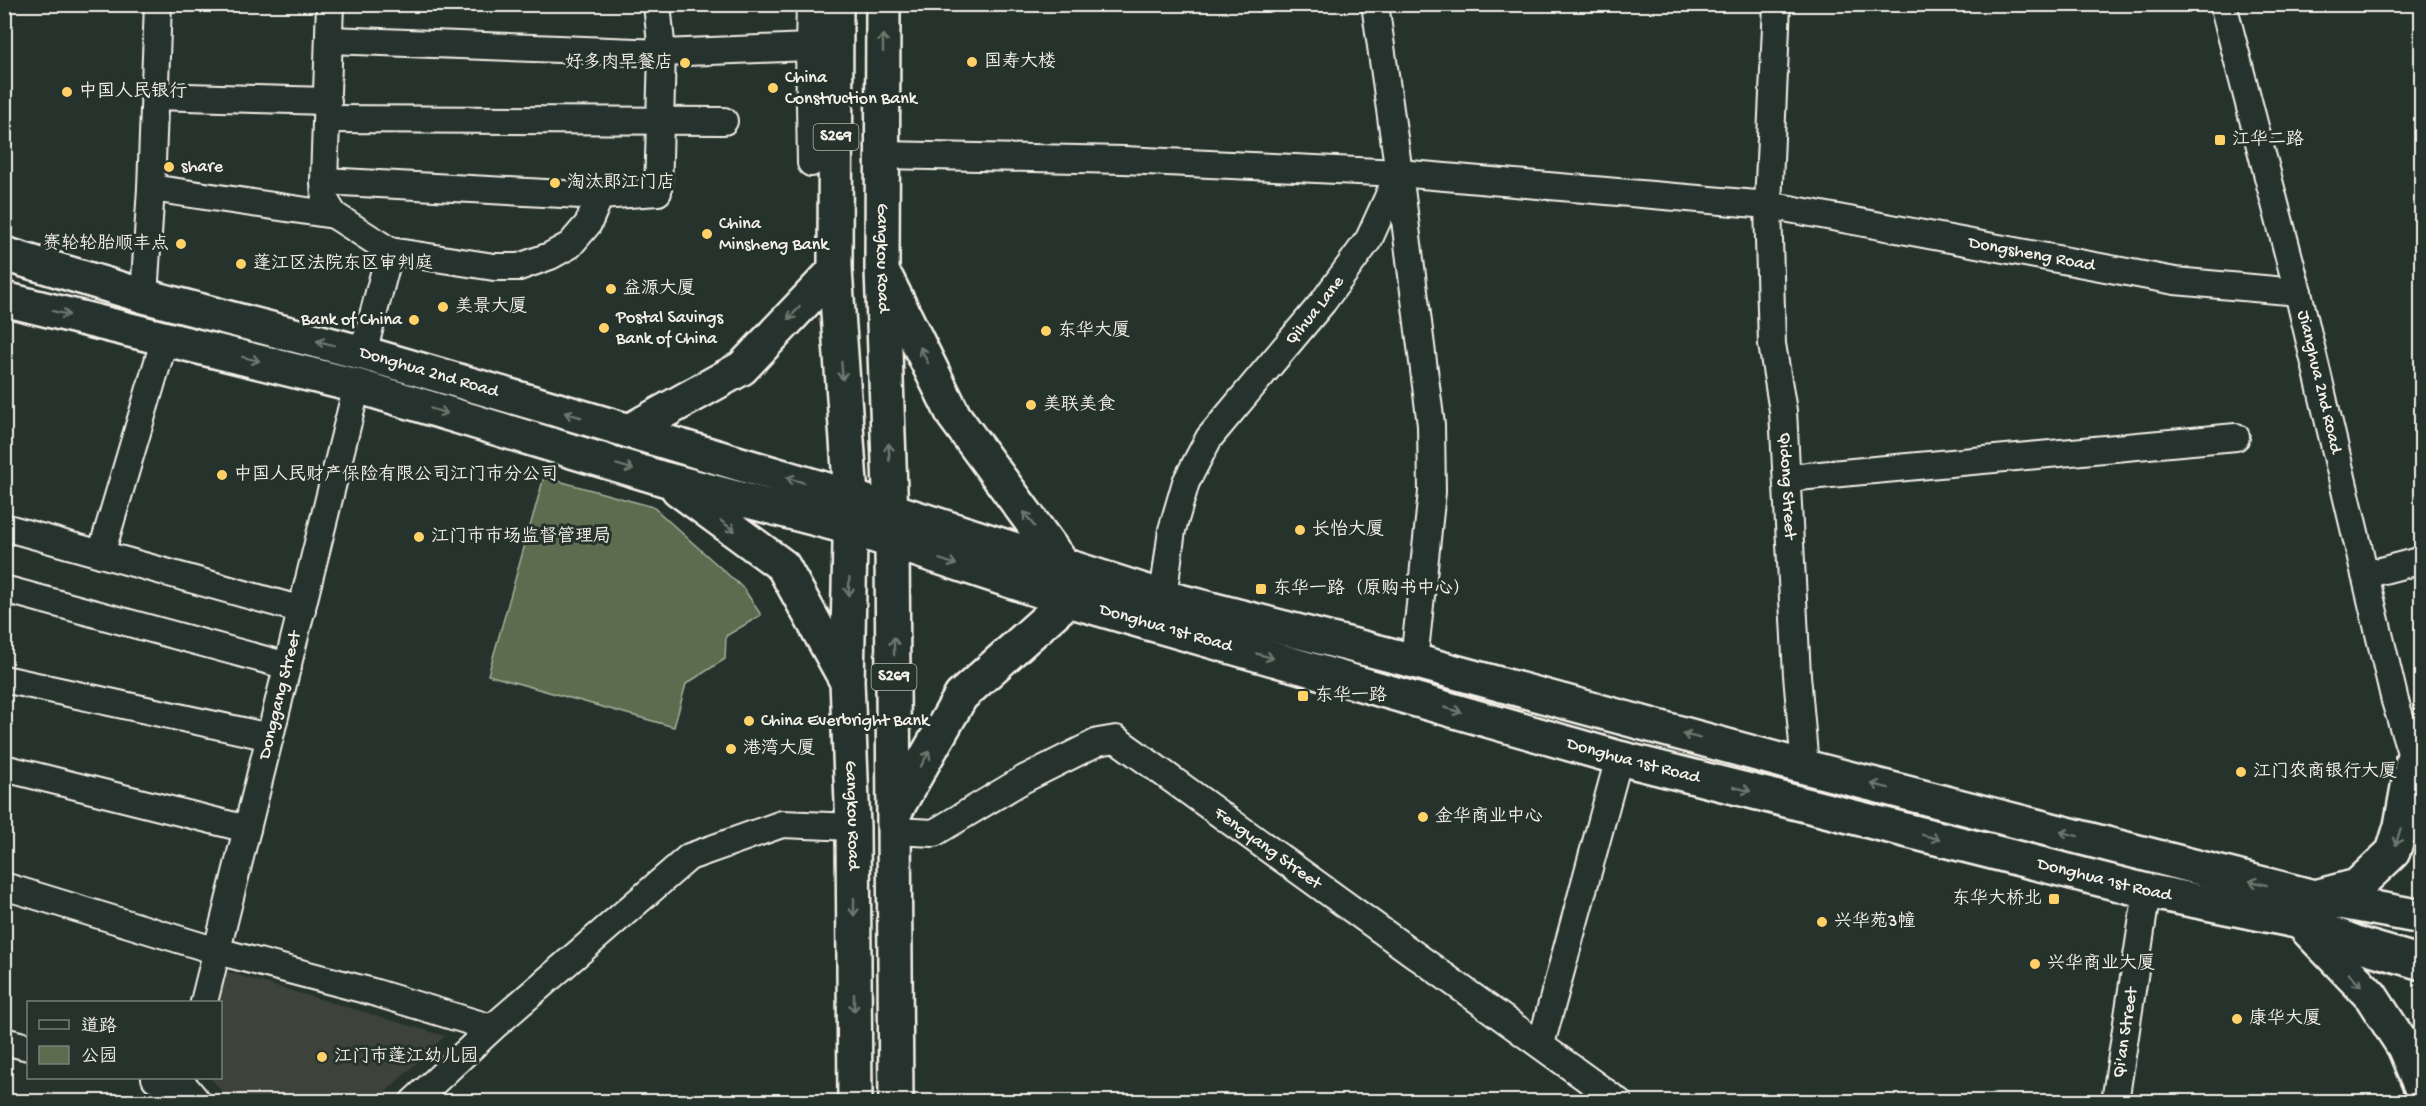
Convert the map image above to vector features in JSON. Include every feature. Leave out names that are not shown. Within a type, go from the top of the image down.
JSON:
[{"type":"main road","name":"Gangkou Road","points":[[837,4],[835,270],[851,513],[847,681],[853,827],[855,1101]]},
{"type":"main road","name":"Gangkou Road","points":[[883,4],[882,269],[892,510]]},
{"type":"main road","points":[[836,134],[883,144]]},
{"type":"main road","points":[[811,163],[836,207]]},
{"type":"main road","name":"Donghua 2nd Road","points":[[4,254],[144,296],[363,353],[629,431],[851,513]]},
{"type":"main road","points":[[882,269],[954,416],[1064,566]]},
{"type":"main road","points":[[629,431],[742,368],[835,270]]},
{"type":"main road","name":"Donghua 2nd Road","points":[[4,298],[357,386],[664,479],[851,513]]},
{"type":"main road","points":[[664,479],[783,566],[847,681]]},
{"type":"main road","name":"Donghua 1st Road","points":[[851,513],[892,510],[1163,597],[1414,661],[1805,767],[2308,910],[2364,946],[2421,963]]},
{"type":"main road","name":"S269","points":[[892,510],[896,1101]]},
{"type":"main road","name":"Donghua 1st Road","points":[[851,513],[892,544],[1068,600],[1620,758],[2147,891],[2308,910],[2421,917]]},
{"type":"main road","points":[[895,820],[961,696],[1068,600]]},
{"type":"main road","points":[[2417,766],[2393,852],[2357,886],[2308,910],[2371,996],[2404,1047],[2421,1090]]},
{"type":"main road","points":[[854,944],[896,946]]},
{"type":"street","points":[[144,296],[152,188],[158,4]]},
{"type":"street","points":[[330,4],[324,181],[326,200],[333,215]]},
{"type":"street","points":[[324,181],[600,195],[658,192],[662,120],[662,53],[657,4]]},
{"type":"street","points":[[810,4],[808,47],[811,163]]},
{"type":"street","points":[[1375,4],[1431,425],[1431,492],[1414,661]]},
{"type":"street","name":"Qidong Street","points":[[1777,4],[1768,205],[1772,344],[1783,411],[1797,675],[1805,767]]},
{"type":"street","name":"Jianghua 2nd Road","points":[[2223,4],[2298,292],[2395,701],[2417,766],[2421,808]]},
{"type":"street","points":[[330,40],[662,53],[808,47]]},
{"type":"street","points":[[154,96],[327,110],[724,121]]},
{"type":"street","name":"Dongsheng Road","points":[[883,144],[1124,160],[1399,173],[1768,205],[2175,281],[2298,292]]},
{"type":"street","name":"Qihua Lane","points":[[1163,597],[1172,530],[1183,491],[1209,438],[1323,302],[1369,239],[1399,173]]},
{"type":"street","points":[[152,188],[333,215],[390,251],[494,267],[519,267],[550,256],[570,245],[588,224],[600,195]]},
{"type":"street","points":[[363,353],[390,251]]},
{"type":"street","points":[[101,554],[165,338]]},
{"type":"street","name":"Donggang Street","points":[[204,1001],[357,386]]},
{"type":"street","points":[[1787,478],[2236,437]]},
{"type":"street","points":[[4,527],[302,610]]},
{"type":"street","points":[[2365,575],[2421,560]]},
{"type":"street","points":[[4,589],[288,666]]},
{"type":"street","points":[[4,679],[270,737]]},
{"type":"street","name":"Fengyang Street","points":[[895,820],[934,833],[1024,779],[1098,742],[1116,739],[1619,1101]]},
{"type":"street","points":[[1541,1044],[1620,758]]},
{"type":"street","points":[[4,768],[247,829]]},
{"type":"street","points":[[413,1101],[492,1028],[689,857],[782,824],[853,827]]},
{"type":"street","points":[[4,886],[217,951],[373,992],[492,1028]]},
{"type":"street","name":"Qi'an Street","points":[[2115,1101],[2147,891]]},
{"type":"street","points":[[4,1041],[27,1047]]},
{"type":"street","points":[[161,1079],[189,1088]]},
{"type":"shaded area","name":"江门市蓬江幼儿园","points":[[224,971],[445,1036],[376,1101],[231,1101],[211,1079],[222,1079],[222,1001],[217,1001]]},
{"type":"green space","points":[[544,477],[653,507],[744,589],[761,615],[726,636],[725,659],[686,684],[674,727],[488,675]]},
{"type":"place","name":"国寿大楼","points":[[972,62]]},
{"type":"place","name":"好多肉早餐店","points":[[685,63]]},
{"type":"place","name":"China Construction Bank","points":[[773,88]]},
{"type":"place","name":"中国人民银行","points":[[67,92]]},
{"type":"place","name":"江华二路","points":[[2220,140]]},
{"type":"place","name":"share","points":[[169,167]]},
{"type":"place","name":"淘汰郎江门店","points":[[555,183]]},
{"type":"place","name":"China Minsheng Bank","points":[[707,234]]},
{"type":"place","name":"赛轮轮胎顺丰点","points":[[181,244]]},
{"type":"place","name":"蓬江区法院东区审判庭","points":[[241,264]]},
{"type":"place","name":"益源大厦","points":[[611,289]]},
{"type":"place","name":"美景大厦","points":[[443,307]]},
{"type":"place","name":"Bank of China","points":[[414,320]]},
{"type":"place","name":"Postal Savings Bank of China","points":[[604,328]]},
{"type":"place","name":"东华大厦","points":[[1046,331]]},
{"type":"place","name":"美联美食","points":[[1031,405]]},
{"type":"place","name":"中国人民财产保险有限公司江门市分公司","points":[[222,475]]},
{"type":"place","name":"长怡大厦","points":[[1300,530]]},
{"type":"place","name":"江门市市场监督管理局","points":[[419,537]]},
{"type":"place","name":"东华一路（原购书中心）","points":[[1261,589]]},
{"type":"place","name":"东华一路","points":[[1303,696]]},
{"type":"place","name":"China Everbright Bank","points":[[749,721]]},
{"type":"place","name":"港湾大厦","points":[[731,749]]},
{"type":"place","name":"江门农商银行大厦","points":[[2241,772]]},
{"type":"place","name":"金华商业中心","points":[[1423,817]]},
{"type":"place","name":"东华大桥北","points":[[2054,899]]},
{"type":"place","name":"兴华苑3幢","points":[[1822,922]]},
{"type":"place","name":"兴华商业大厦","points":[[2035,964]]},
{"type":"place","name":"康华大厦","points":[[2237,1019]]},
{"type":"place","name":"江门市蓬江幼儿园","points":[[322,1057]]}]
